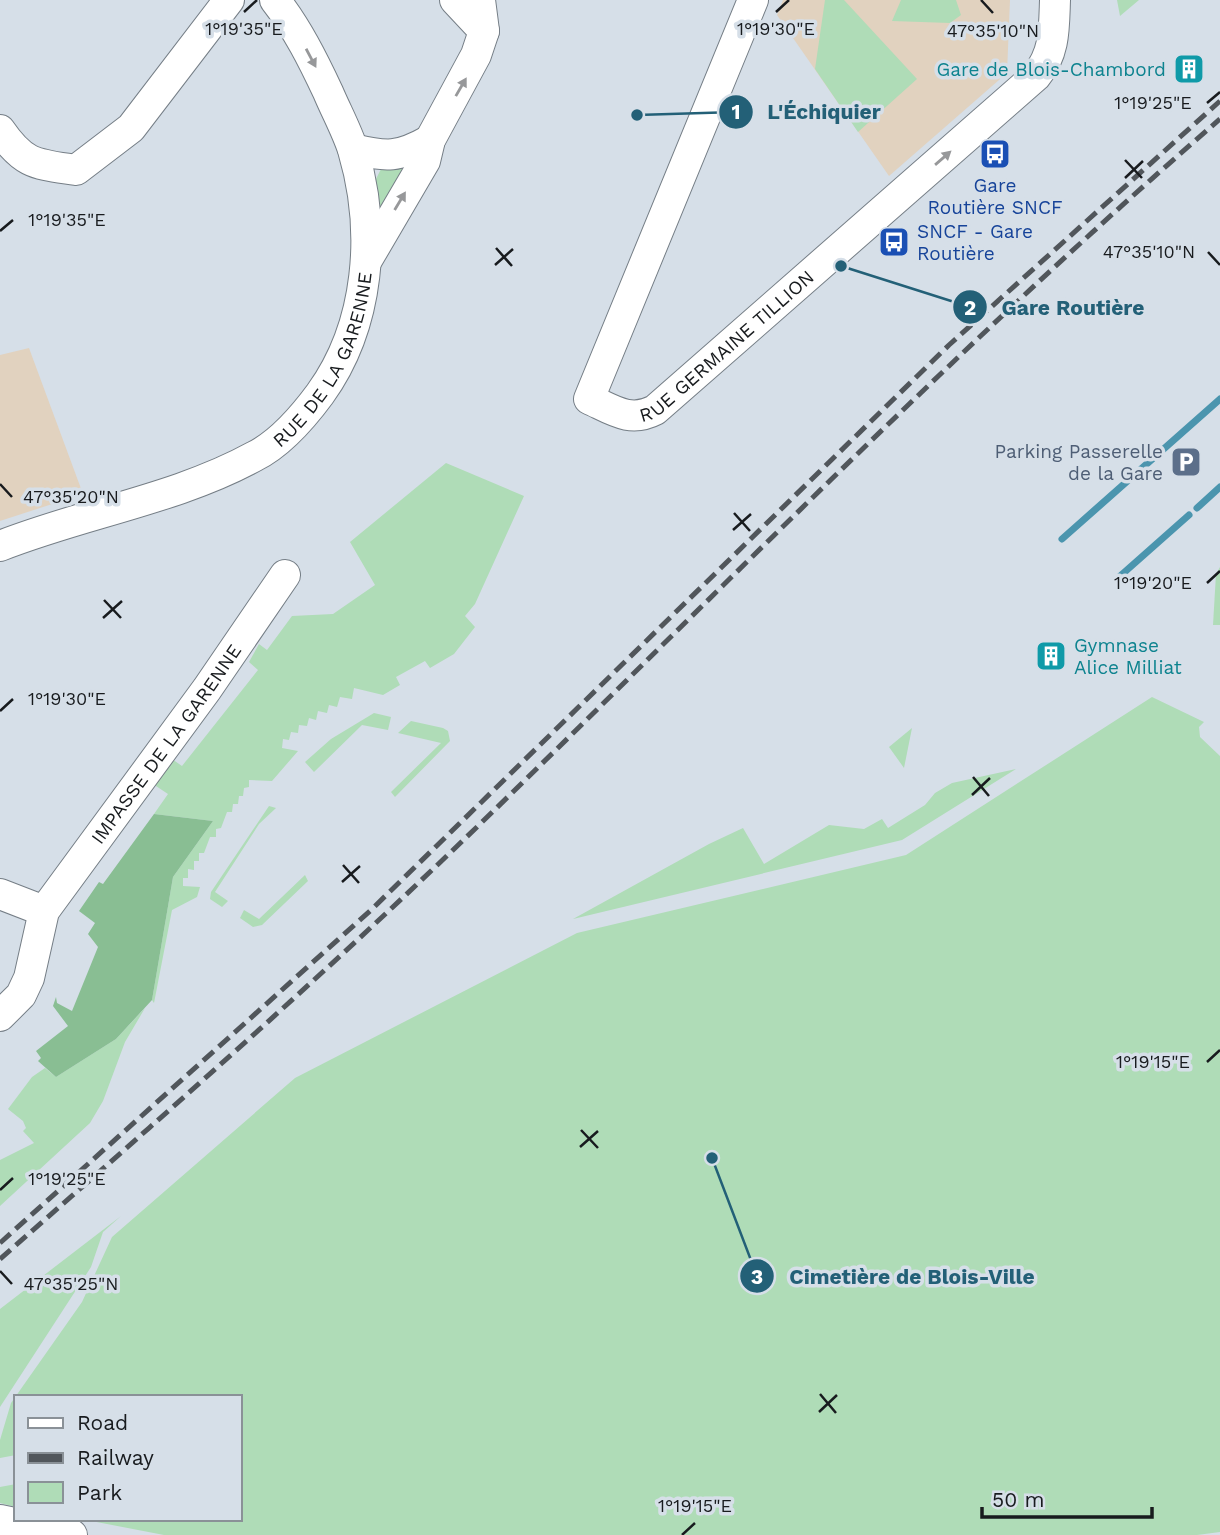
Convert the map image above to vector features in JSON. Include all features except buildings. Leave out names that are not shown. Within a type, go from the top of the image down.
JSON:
[{"type":"street","points":[[5,143],[32,164],[76,170],[131,128],[229,0]]},
{"type":"street","name":"RUE DE LA GARENNE","points":[[0,546],[44,529],[209,479],[258,455],[304,417],[339,368],[359,310],[367,260],[363,189],[353,149],[319,73],[290,19],[275,0]]},
{"type":"street","points":[[455,0],[484,31]]},
{"type":"street","points":[[367,260],[425,161],[429,140],[465,80],[484,31],[480,0]]},
{"type":"street","name":"RUE GERMAINE TILLION","points":[[753,0],[589,399],[627,417],[641,417],[655,410],[1010,100],[1048,62],[1053,46],[1055,0]]},
{"type":"street","points":[[353,149],[382,157],[409,152],[429,140]]},
{"type":"street","name":"IMPASSE DE LA GARENNE","points":[[0,1016],[21,995],[29,978],[44,911],[207,689],[285,575]]},
{"type":"street","points":[[0,894],[44,911]]},
{"type":"street","points":[[0,1520],[72,1535]]},
{"type":"shaded area","points":[[783,0],[1010,0],[1007,73],[889,176],[777,15]]},
{"type":"shaded area","points":[[29,348],[83,494],[0,521],[0,355]]},
{"type":"green space","points":[[825,0],[844,0],[917,79],[858,132],[815,69]]},
{"type":"green space","points":[[901,0],[956,0],[961,15],[950,23],[892,21]]},
{"type":"green space","points":[[1117,0],[1139,0],[1120,16]]},
{"type":"green space","points":[[408,163],[380,209],[375,181],[383,165]]},
{"type":"green space","points":[[1220,396],[1220,402],[1064,541],[1060,537]]},
{"type":"green space","points":[[446,463],[524,496],[475,604],[465,616],[475,627],[454,654],[430,668],[425,661],[396,677],[400,685],[383,695],[354,688],[352,699],[340,697],[337,707],[329,705],[327,713],[318,711],[316,720],[309,718],[307,726],[299,725],[298,733],[291,732],[289,740],[283,739],[282,748],[298,751],[272,781],[249,780],[249,787],[244,788],[238,804],[233,804],[232,812],[227,812],[221,828],[216,829],[216,837],[210,837],[204,853],[199,853],[199,861],[194,861],[194,870],[188,869],[188,878],[183,878],[183,886],[200,887],[197,897],[172,910],[154,1003],[152,1000],[173,877],[213,821],[154,814],[168,794],[153,784],[169,757],[182,766],[258,670],[249,662],[259,644],[267,650],[292,616],[333,614],[375,585],[350,542]]},
{"type":"green space","points":[[1220,567],[1220,625],[1213,625],[1216,574]]},
{"type":"green space","points":[[1152,697],[1204,722],[1199,727],[1200,737],[1220,756],[1220,1532],[1197,1535],[164,1535],[91,1521],[242,1521],[242,1395],[17,1395],[82,1302],[112,1237],[295,1078],[577,933],[906,855]]},
{"type":"green space","points":[[374,713],[391,717],[388,730],[362,725],[314,772],[305,762],[331,739]]},
{"type":"green space","points":[[411,721],[443,728],[448,731],[450,741],[395,797],[391,792],[441,743],[398,733]]},
{"type":"green space","points":[[912,728],[904,768],[889,747]]},
{"type":"green space","points":[[1016,769],[902,840],[573,919],[743,828],[764,864],[829,825],[864,829],[882,819],[888,828],[925,805],[935,793],[952,783]]},
{"type":"green space","points":[[269,806],[276,808],[259,824],[215,892],[228,901],[222,907],[210,899],[211,892]]},
{"type":"green space","points":[[154,814],[213,821],[173,877],[152,1000],[116,1039],[56,1077],[38,1061],[41,1058],[36,1051],[68,1026],[53,1006],[56,997],[57,1003],[72,1011],[98,947],[88,934],[95,923],[79,911],[99,882],[103,884]]},
{"type":"green space","points":[[305,875],[308,881],[262,925],[253,927],[240,918],[244,910],[259,919]]},
{"type":"green space","points":[[145,1008],[125,1042],[103,1101],[90,1123],[0,1206],[0,1160],[34,1143],[23,1131],[26,1128],[23,1121],[8,1109],[32,1077],[45,1068],[56,1077],[116,1039]]},
{"type":"green space","points":[[121,1216],[103,1232],[91,1267],[0,1407],[0,1309]]},
{"type":"green space","points":[[14,1399],[14,1455],[0,1458],[0,1440]]},
{"type":"green space","points":[[14,1484],[14,1506],[0,1503],[0,1487]]},
{"type":"waterway","points":[[1062,539],[1220,399]]},
{"type":"waterway","points":[[1197,508],[1220,487]]},
{"type":"waterway","points":[[1119,577],[1189,515]]},
{"type":"railway","points":[[0,1243],[371,910],[949,345],[1220,101]]},
{"type":"railway","points":[[0,1259],[362,936],[937,378],[1030,290],[1220,119]]},
{"type":"place","name":"Gare de Blois-Chambord","points":[[1189,69]]},
{"type":"place","name":"L'Échiquier","points":[[637,115]]},
{"type":"place","name":"Gare Routière SNCF","points":[[995,154]]},
{"type":"place","name":"SNCF - Gare Routière","points":[[894,242]]},
{"type":"place","name":"Gare Routière","points":[[841,266]]},
{"type":"place","name":"Parking Passerelle de la Gare","points":[[1186,462]]},
{"type":"place","name":"Gymnase Alice Milliat","points":[[1051,656]]},
{"type":"place","name":"Cimetière de Blois-Ville","points":[[712,1158]]}]
